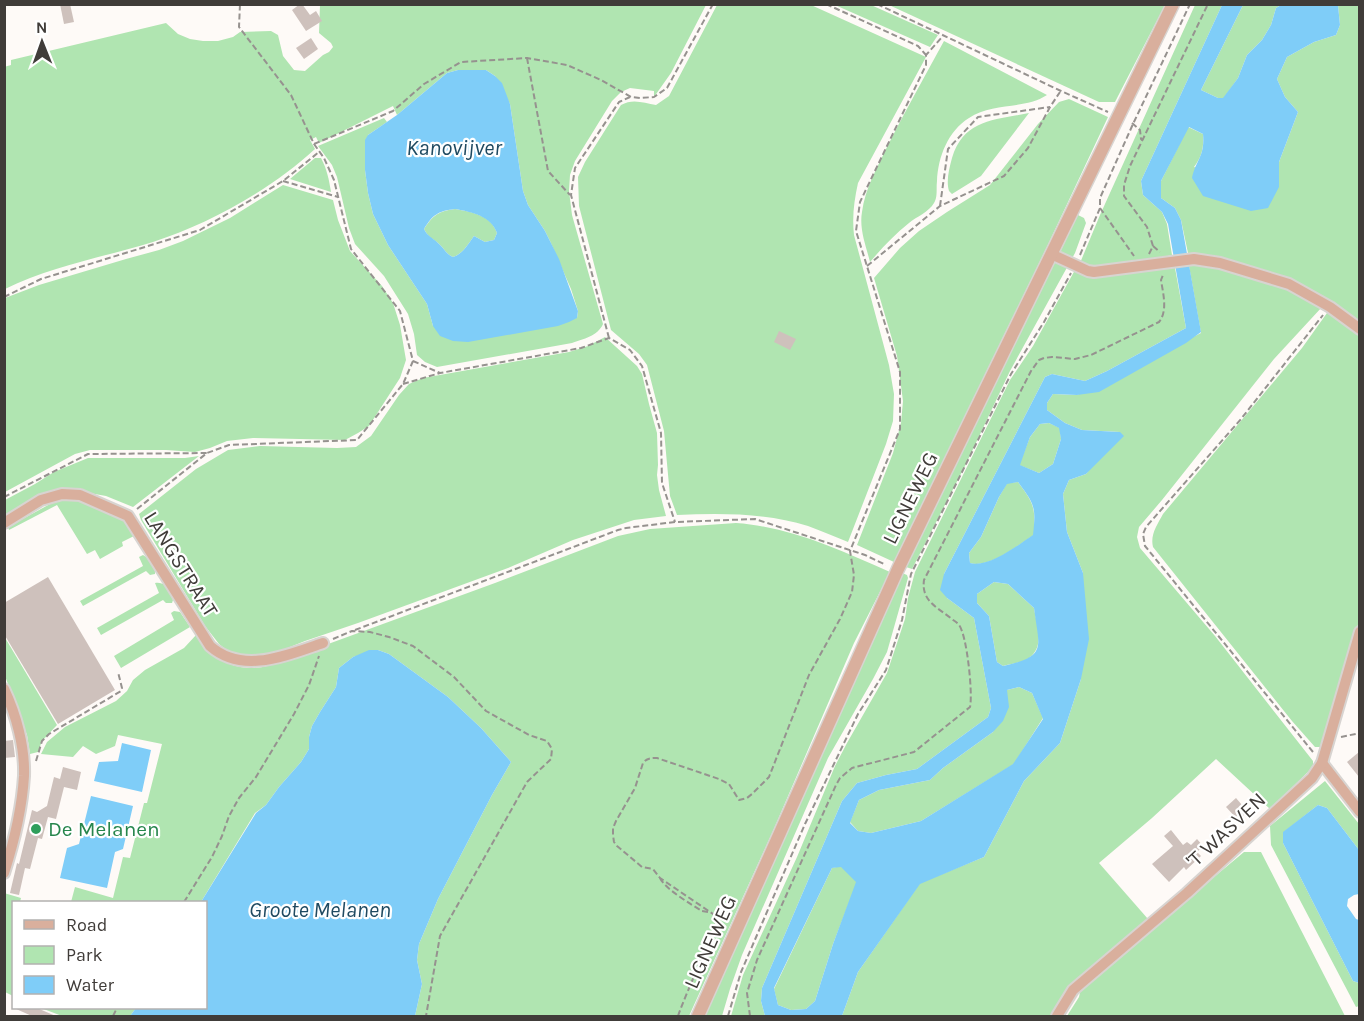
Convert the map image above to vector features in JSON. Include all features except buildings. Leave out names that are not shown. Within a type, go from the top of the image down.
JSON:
[{"type":"street","name":"LIGNEWEG","points":[[698,1017],[898,569],[1173,4]]},
{"type":"street","points":[[1051,254],[1075,266],[1094,272],[1194,259],[1220,263],[1289,284],[1330,307],[1359,329]]},
{"type":"street","name":"LANGSTRAAT","points":[[4,523],[40,500],[62,494],[80,495],[128,516],[210,646],[218,654],[255,662],[271,660],[323,643]]},
{"type":"street","name":"'T WASVEN","points":[[1057,1017],[1073,990],[1187,893],[1312,778],[1322,763],[1359,632]]},
{"type":"street","points":[[4,689],[15,716],[24,773],[15,832],[4,873]]},
{"type":"street","points":[[1322,763],[1359,812]]},
{"type":"path","points":[[128,516],[207,453],[229,445],[357,440],[403,384],[413,361],[400,311],[351,249],[334,180],[324,158],[314,144],[291,96],[239,27],[240,4]]},
{"type":"path","points":[[675,522],[662,483],[662,433],[642,366],[630,350],[609,338],[571,195],[575,168],[619,102],[631,97],[654,98],[667,88],[713,4]]},
{"type":"path","points":[[710,912],[702,911],[667,887],[653,869],[642,867],[617,846],[614,842],[613,828],[635,788],[645,760],[657,758],[719,779],[729,784],[739,800],[747,798],[769,777],[809,675],[852,592],[854,574],[850,551],[900,429],[900,372],[856,231],[860,202],[926,65],[926,55],[918,46],[826,4]]},
{"type":"path","points":[[877,4],[1118,116],[1140,130],[1143,140]]},
{"type":"path","points":[[728,1017],[741,972],[805,824],[858,714],[886,670],[902,621],[911,574],[1011,374],[1044,322],[1075,266],[1100,208],[1100,198],[1190,4]]},
{"type":"path","points":[[1153,246],[1147,227],[1127,201],[1123,192],[1124,185],[1130,166],[1208,4]]},
{"type":"path","points":[[926,55],[943,36]]},
{"type":"path","points":[[314,144],[393,111],[424,84],[461,62],[527,58],[567,65],[631,97]]},
{"type":"path","points":[[527,58],[548,171],[571,195]]},
{"type":"path","points":[[867,266],[940,206],[1004,176],[1028,148],[1060,91]]},
{"type":"path","points":[[940,206],[948,149],[978,117],[1050,107]]},
{"type":"path","points":[[4,297],[41,279],[200,230],[283,181],[319,152]]},
{"type":"path","points":[[283,181],[338,197]]},
{"type":"path","points":[[1100,208],[1142,266]]},
{"type":"path","points":[[750,1017],[747,993],[758,960],[840,778],[852,768],[914,752],[970,707],[972,700],[970,678],[964,640],[959,625],[925,596],[924,580],[1030,371],[1039,360],[1044,358],[1075,359],[1091,356],[1159,322],[1164,317],[1165,310],[1161,280]]},
{"type":"path","points":[[1322,763],[1145,546],[1143,534],[1146,527],[1241,419],[1330,307]]},
{"type":"path","points":[[403,384],[440,373],[581,348],[609,338]]},
{"type":"path","points":[[413,361],[440,373]]},
{"type":"path","points":[[4,497],[88,454],[207,453]]},
{"type":"path","points":[[185,901],[212,857],[239,798],[256,777],[299,704],[309,685],[323,643],[626,528],[675,522],[755,519],[865,555],[911,574]]},
{"type":"path","points":[[352,631],[370,632],[413,646],[454,677],[486,711],[530,735],[547,741],[552,749],[551,759],[527,782],[441,936],[426,1017]]},
{"type":"path","points":[[38,752],[42,741],[49,734],[121,691],[118,672]]},
{"type":"path","points":[[1329,740],[1359,733]]},
{"type":"path","points":[[660,878],[716,916],[717,924],[712,940],[686,993],[678,1017]]},
{"type":"green space","points":[[320,5],[706,5],[671,73],[654,97],[654,91],[630,88],[621,92],[612,101],[575,161],[570,175],[572,215],[603,324],[598,331],[572,343],[437,367],[425,362],[417,355],[408,314],[384,276],[355,244],[337,177],[332,165],[318,146],[384,118],[387,122],[368,135],[365,170],[368,193],[373,214],[388,245],[427,304],[433,326],[577,318],[578,311],[571,289],[550,241],[528,205],[523,191],[510,104],[495,76],[486,70],[458,70],[447,73],[397,115],[393,106],[319,143],[316,137],[310,140],[315,149],[298,164],[239,204],[196,226],[153,242],[41,274],[5,289],[4,67],[11,65],[11,60],[166,23],[178,34],[203,41],[218,41],[233,37],[240,32],[271,31],[278,35],[283,56],[294,70],[305,71],[333,47],[319,33]]},
{"type":"green space","points":[[717,5],[811,5],[926,57],[858,183],[855,196],[854,235],[889,365],[894,394],[893,421],[886,444],[848,542],[808,526],[760,516],[677,515],[670,496],[664,431],[647,365],[639,354],[611,330],[579,206],[578,177],[621,105],[634,101],[656,105],[669,96]]},
{"type":"green space","points":[[835,5],[871,5],[938,35],[930,47]]},
{"type":"green space","points":[[889,5],[1165,5],[1115,102],[1099,102]]},
{"type":"green space","points":[[1195,5],[1222,5],[1141,181],[1143,195],[1162,212],[1167,224],[1172,255],[1142,262],[1095,267],[1080,263],[1100,215]]},
{"type":"green space","points":[[1243,5],[1281,5],[1276,8],[1271,25],[1262,40],[1247,55],[1238,78],[1224,98],[1218,98],[1201,90]]},
{"type":"green space","points":[[1338,5],[1359,5],[1359,324],[1325,300],[1188,253],[1181,220],[1175,208],[1161,198],[1161,181],[1188,127],[1203,134],[1202,152],[1194,167],[1279,187],[1279,162],[1298,112],[1285,97],[1277,79],[1287,57],[1314,42],[1336,35],[1340,25]]},
{"type":"green space","points":[[944,41],[1047,95],[1028,103],[978,113],[962,123],[950,137],[942,154],[934,203],[898,232],[870,262],[861,225],[866,195],[887,147]]},
{"type":"green space","points":[[1069,99],[1108,117],[894,562],[857,545],[893,453],[901,423],[903,401],[897,356],[874,278],[900,248],[919,231],[990,185],[1038,124],[1059,102]]},
{"type":"green space","points":[[1029,113],[981,176],[952,194],[948,187],[949,171],[957,145],[964,136],[973,128],[993,120]]},
{"type":"green space","points":[[315,158],[321,158],[323,162],[331,192],[290,179]]},
{"type":"green space","points":[[283,185],[333,200],[350,251],[382,286],[393,303],[400,325],[406,360],[400,378],[369,426],[345,440],[253,438],[227,441],[195,452],[90,450],[75,454],[5,492],[5,298],[39,285],[183,241],[230,218]]},
{"type":"green space","points":[[455,209],[486,218],[497,233],[494,240],[485,242],[474,236],[460,254],[453,257],[449,254],[424,229],[437,214]]},
{"type":"green space","points":[[1078,215],[1084,218],[1086,223],[1075,253],[1010,371],[965,466],[912,569],[906,567]]},
{"type":"green space","points":[[1202,264],[1217,266],[1289,288],[1322,307],[1274,359],[1139,527],[1137,537],[1140,548],[1215,636],[1313,761],[1313,767],[1270,809],[1216,759],[1099,863],[1148,919],[1078,978],[1065,992],[1052,1016],[842,1016],[858,972],[920,883],[984,857],[1024,781],[1060,743],[1081,679],[1083,573],[1067,532],[1063,494],[1069,480],[1086,474],[1120,432],[1082,430],[1065,423],[1047,410],[1047,403],[1053,394],[1077,395],[1201,333],[1189,266]]},
{"type":"green space","points":[[1175,268],[1186,328],[1085,381],[1052,374],[1045,377],[944,574],[947,598],[974,618],[991,708],[988,717],[917,769],[857,783],[842,801],[762,988],[761,1001],[765,1016],[731,1016],[743,975],[797,857],[835,766],[887,673],[905,619],[915,572],[1010,380],[1033,346],[1075,270]]},
{"type":"green space","points":[[1331,312],[1359,333],[1359,621],[1326,738],[1320,747],[1315,747],[1153,547],[1152,538],[1163,514],[1302,348],[1327,313]]},
{"type":"green space","points":[[605,337],[637,366],[642,374],[657,433],[657,475],[666,516],[634,520],[573,540],[508,568],[275,653],[259,656],[236,655],[219,644],[205,626],[141,520],[139,514],[196,469],[228,450],[260,446],[356,447],[371,436],[409,384],[423,378],[569,352]]},
{"type":"green space","points":[[1049,423],[1060,428],[1061,439],[1053,464],[1039,473],[1019,465],[1030,437],[1040,424]]},
{"type":"green space","points":[[199,456],[133,507],[106,496],[78,491],[5,519],[5,500],[54,472],[88,458]]},
{"type":"green space","points":[[1018,482],[1033,507],[1034,535],[1012,550],[986,563],[970,563],[969,553],[981,537],[1007,483]]},
{"type":"green space","points":[[65,499],[89,503],[114,513],[128,524],[136,535],[122,542],[123,546],[100,559],[95,550],[87,554],[57,505],[9,530],[8,527],[50,504]]},
{"type":"green space","points":[[736,523],[756,525],[796,534],[890,572],[854,643],[773,831],[689,1016],[415,1016],[422,984],[417,960],[419,944],[438,899],[511,762],[481,728],[448,697],[389,654],[378,650],[353,657],[339,668],[336,687],[312,726],[309,749],[266,805],[255,813],[202,901],[71,901],[75,887],[113,898],[123,857],[130,858],[162,744],[118,735],[115,746],[96,754],[83,746],[73,757],[41,754],[47,742],[65,727],[116,701],[127,691],[133,680],[145,670],[184,648],[197,634],[213,652],[234,666],[256,668],[267,666],[618,536],[650,529]]},
{"type":"green space","points":[[143,555],[152,563],[155,574],[150,575],[146,571],[83,606],[80,601],[143,566],[139,557]]},
{"type":"green space","points":[[902,573],[908,578],[887,652],[828,758],[742,955],[722,1016],[704,1016]]},
{"type":"green space","points":[[994,582],[1008,584],[1034,608],[1039,637],[1036,650],[1026,660],[1003,666],[997,662],[989,616],[977,603],[977,594]]},
{"type":"green space","points":[[155,583],[167,587],[173,600],[172,603],[166,603],[163,600],[101,635],[97,628],[159,593]]},
{"type":"green space","points":[[180,612],[190,627],[121,668],[114,656],[174,620],[171,613]]},
{"type":"green space","points":[[4,636],[57,725],[42,741],[38,752],[30,754],[27,735],[5,676]]},
{"type":"green space","points":[[1019,687],[1032,693],[1043,718],[1014,764],[921,821],[871,833],[858,831],[850,822],[859,800],[879,790],[930,780],[993,732],[1007,690]]},
{"type":"green space","points":[[1325,781],[1359,824],[1359,850],[1327,808],[1318,805],[1284,832],[1283,843],[1353,981],[1359,983],[1359,1006],[1356,1007],[1271,845],[1270,826]]},
{"type":"green space","points":[[1244,852],[1261,852],[1345,1016],[1067,1016],[1079,997],[1081,988]]},
{"type":"green space","points":[[841,866],[857,882],[833,944],[815,1001],[806,1009],[791,1010],[778,1005],[774,989],[832,868]]},
{"type":"green space","points":[[4,893],[21,898],[20,901],[12,901],[12,996],[5,992]]},
{"type":"green space","points":[[44,1009],[135,1009],[130,1016],[62,1016]]},
{"type":"water","points":[[1222,5],[1243,5],[1201,90],[1218,98],[1223,98],[1238,78],[1247,55],[1262,40],[1271,25],[1276,8],[1281,5],[1338,5],[1340,25],[1336,35],[1314,42],[1287,57],[1277,79],[1285,97],[1298,112],[1279,162],[1279,187],[1268,208],[1251,211],[1203,196],[1192,178],[1201,153],[1203,134],[1189,127],[1161,181],[1161,198],[1175,208],[1181,220],[1201,332],[1186,343],[1099,392],[1077,395],[1053,394],[1047,403],[1047,410],[1065,423],[1082,430],[1120,432],[1124,436],[1086,474],[1069,480],[1063,494],[1067,532],[1083,573],[1089,639],[1081,679],[1060,743],[1024,781],[984,857],[920,884],[858,972],[842,1016],[765,1016],[761,1001],[762,988],[842,801],[857,783],[917,769],[988,717],[991,708],[974,618],[940,590],[944,574],[1045,377],[1052,374],[1085,381],[1186,328],[1168,224],[1162,212],[1143,195],[1141,181]],"holes":[[[1049,423],[1059,428],[1061,439],[1053,464],[1039,473],[1020,465],[1030,437],[1040,424]],[[1018,482],[1031,501],[1034,512],[1033,535],[994,559],[978,564],[970,563],[969,553],[981,537],[1007,484]],[[994,582],[1008,584],[1034,608],[1038,633],[1037,648],[1034,654],[1003,666],[997,662],[989,616],[977,603],[977,594]],[[1019,687],[1032,693],[1043,719],[1013,764],[921,821],[871,833],[858,831],[850,823],[859,800],[879,790],[930,780],[993,732],[1003,721],[1009,707],[1007,690]],[[841,867],[856,882],[815,1001],[806,1009],[791,1010],[778,1005],[774,988],[832,868]]]},
{"type":"water","name":"Kanovijver","points":[[458,70],[486,70],[502,83],[510,104],[523,191],[528,205],[559,259],[578,311],[577,318],[558,326],[468,342],[453,341],[440,336],[433,326],[427,304],[388,245],[373,214],[368,193],[365,140],[368,135],[397,115],[447,73]],"holes":[[[455,209],[474,213],[490,222],[497,233],[494,240],[485,242],[474,236],[457,256],[453,257],[449,254],[424,229],[430,220],[441,212]]]},
{"type":"water","name":"Groote Melanen","points":[[369,650],[389,654],[448,697],[481,728],[511,762],[438,899],[419,944],[417,960],[422,984],[415,1016],[130,1016],[135,1009],[207,1009],[207,901],[202,901],[256,813],[266,805],[301,762],[309,749],[312,726],[336,687],[339,668],[353,657]]},
{"type":"water","points":[[122,743],[151,750],[142,792],[94,781],[99,762],[118,761]]},
{"type":"water","points":[[91,796],[133,806],[123,849],[115,852],[107,888],[60,878],[67,848],[79,844]]},
{"type":"water","points":[[1318,805],[1327,808],[1359,850],[1359,894],[1348,899],[1347,906],[1359,920],[1359,983],[1353,981],[1283,843],[1283,832]]},
{"type":"place","name":"De Melanen","points":[[36,829]]}]
